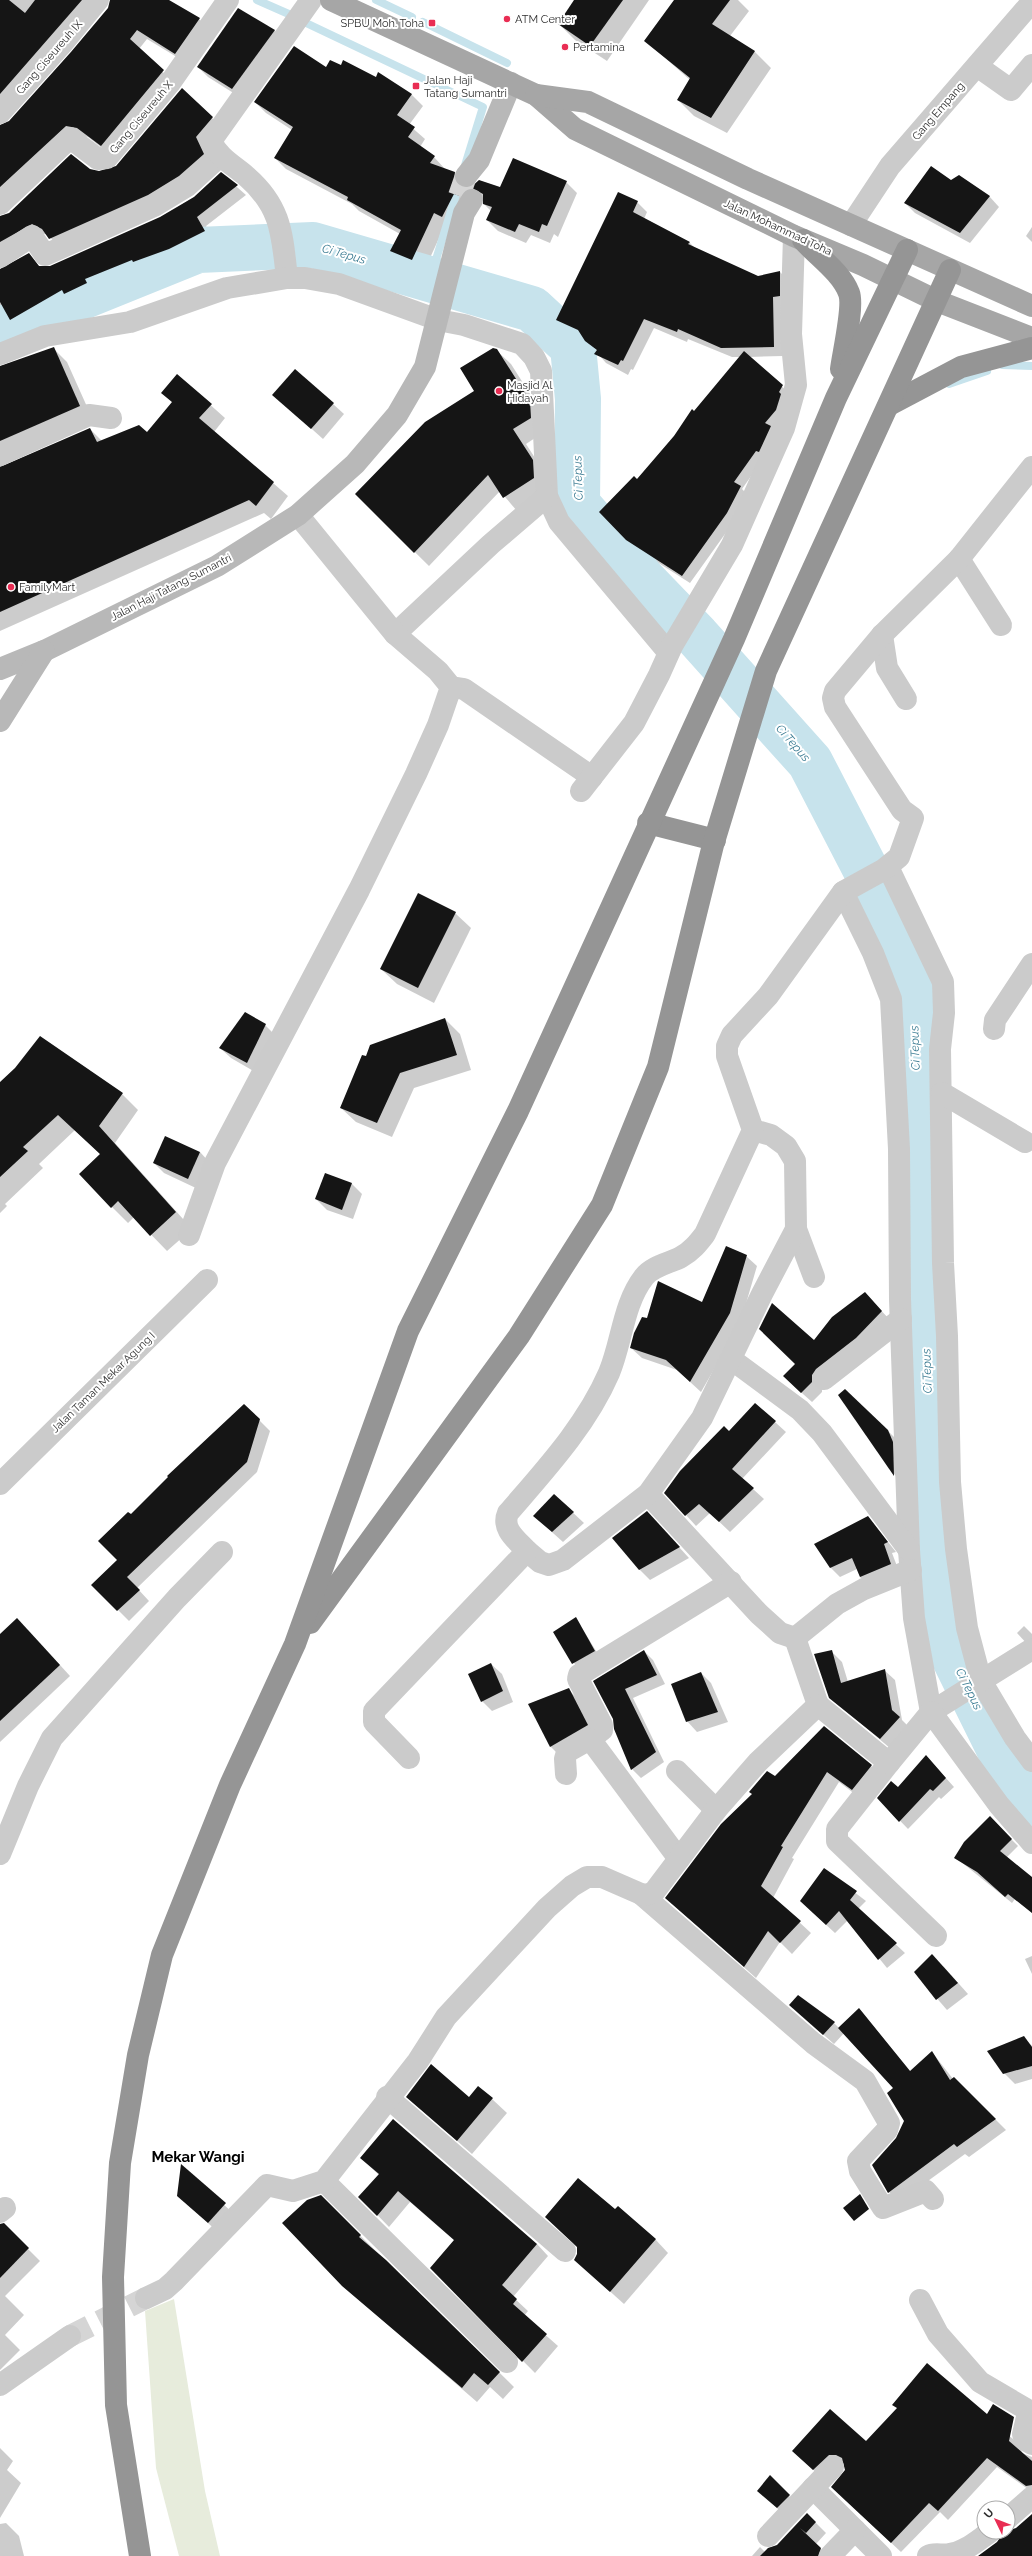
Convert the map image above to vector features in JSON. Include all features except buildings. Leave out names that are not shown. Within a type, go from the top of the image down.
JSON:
[{"type":"highway","points":[[798,238],[837,275],[849,294],[848,321],[836,398]]},
{"type":"highway","points":[[140,2556],[116,2406],[114,2277],[120,2163],[138,2055],[162,1955],[230,1785],[295,1644],[408,1331],[512,1125],[648,823],[734,639],[836,398],[907,250]]},
{"type":"highway","points":[[295,1644],[519,1336],[602,1205],[658,1067],[715,840],[766,671],[950,270]]},
{"type":"highway","points":[[889,405],[961,367],[1032,348]]},
{"type":"highway","points":[[648,823],[715,840]]},
{"type":"main road","name":"Jalan Mohammad Toha","points":[[331,0],[536,95],[575,130],[798,238],[937,301],[1032,338]]},
{"type":"main road","name":"Jalan Mohammad Toha","points":[[536,95],[588,102],[748,179],[1032,306]]},
{"type":"street","name":"Gang Ciseureuh IX","points":[[0,114],[62,44],[98,0]]},
{"type":"street","name":"Gang Ciseureuh X","points":[[0,204],[70,138],[98,159],[107,158],[170,83],[228,0]]},
{"type":"street","points":[[286,274],[284,244],[279,219],[260,191],[220,156],[211,142],[311,0]]},
{"type":"street","name":"Gang Empang","points":[[851,225],[890,166],[1032,2]]},
{"type":"street","points":[[977,66],[1011,90],[1032,65]]},
{"type":"street","points":[[475,172],[511,83]]},
{"type":"street","points":[[0,257],[32,236],[45,254],[154,206],[187,186],[220,156]]},
{"type":"street","name":"Jalan Haji Tatang Sumantri","points":[[0,669],[44,651],[217,566],[298,515],[355,464],[397,415],[425,367],[439,316],[465,203]]},
{"type":"street","points":[[298,515],[395,634],[438,671],[451,686],[464,689],[587,784],[634,723],[659,675],[670,649],[732,545],[784,428],[796,385],[791,312],[798,238]]},
{"type":"street","points":[[0,354],[45,336],[130,322],[227,288],[286,274],[339,284],[522,344],[534,357],[541,371],[547,496],[559,522],[670,649]]},
{"type":"street","points":[[0,455],[90,415],[111,418]]},
{"type":"street","points":[[796,1229],[702,1418],[648,1494],[563,1560],[549,1565],[540,1562],[527,1551],[506,1527],[505,1521],[508,1513],[564,1447],[596,1398],[609,1372],[636,1290],[646,1275],[681,1257],[694,1248],[705,1234],[753,1130],[727,1056],[726,1046],[732,1035],[768,996],[798,958],[848,889],[885,868],[899,857],[913,818],[902,810],[835,707],[833,698],[840,682],[882,635],[959,559],[1032,466]]},
{"type":"street","points":[[395,634],[491,544],[547,496]]},
{"type":"street","points":[[959,559],[1001,626]]},
{"type":"street","points":[[882,635],[887,668],[906,699]]},
{"type":"street","points":[[0,721],[44,651]]},
{"type":"street","points":[[189,1236],[215,1163],[359,890],[416,774],[438,725],[451,686]]},
{"type":"street","points":[[885,868],[943,982],[944,1013],[940,1049],[942,1093],[943,1263],[947,1336],[950,1482],[967,1628],[976,1684],[1032,1761]]},
{"type":"street","points":[[848,889],[891,999],[899,1149],[901,1319],[910,1560],[914,1618],[935,1710],[999,1805],[1032,1843]]},
{"type":"street","points":[[994,1028],[995,1020],[1032,964]]},
{"type":"street","points":[[942,1093],[1025,1142]]},
{"type":"street","points":[[753,1130],[771,1135],[786,1146],[795,1161],[796,1229],[814,1277]]},
{"type":"street","name":"Jalan Taman Mekar Agung I","points":[[0,1484],[207,1280]]},
{"type":"street","points":[[824,1379],[901,1319]]},
{"type":"street","points":[[731,1359],[800,1410],[822,1433],[910,1560]]},
{"type":"street","points":[[648,1494],[780,1633],[795,1638]]},
{"type":"street","points":[[408,1758],[374,1722],[374,1712],[527,1551]]},
{"type":"street","points":[[0,1854],[28,1786],[52,1738],[177,1598],[222,1552]]},
{"type":"street","points":[[795,1638],[838,1604],[910,1560]]},
{"type":"street","points":[[566,1774],[565,1758],[567,1752],[590,1740],[602,1730],[602,1725],[578,1679],[579,1676],[731,1582]]},
{"type":"street","points":[[795,1638],[818,1705],[889,1763]]},
{"type":"street","points":[[936,1936],[837,1841],[837,1829],[889,1763],[935,1710],[1032,1648]]},
{"type":"street","points":[[146,2298],[165,2289],[174,2281],[267,2185],[294,2191],[324,2181],[387,2097],[418,2061],[446,2017],[547,1908],[572,1886],[587,1877],[602,1877],[641,1894],[646,1895],[654,1892],[716,1810],[758,1762],[818,1705]]},
{"type":"street","points":[[590,1740],[679,1859]]},
{"type":"street","points":[[677,1771],[716,1810]]},
{"type":"street","points":[[641,1894],[807,2038],[865,2082],[890,2123],[887,2130],[858,2161],[860,2171],[883,2208],[926,2191],[930,2192],[933,2199]]},
{"type":"street","points":[[387,2097],[565,2251]]},
{"type":"street","points":[[324,2181],[507,2362]]},
{"type":"street","points":[[920,2300],[938,2334],[980,2382],[1026,2409],[1028,2413],[1023,2434],[1025,2440],[1032,2444]]},
{"type":"street","points":[[0,2385],[70,2336]]},
{"type":"street","points":[[768,2536],[833,2467]]},
{"type":"street","points":[[813,2488],[881,2556]]},
{"type":"street","points":[[1016,2511],[1032,2497]]},
{"type":"street","points":[[830,2556],[855,2530]]},
{"type":"street","points":[[928,2556],[932,2554],[951,2554],[978,2540]]},
{"type":"green space","points":[[174,2299],[205,2491],[220,2556],[179,2556],[156,2468],[145,2311]]},
{"type":"waterway","points":[[257,0],[291,15]]},
{"type":"waterway","points":[[376,0],[412,17]]},
{"type":"waterway","points":[[304,22],[483,107],[430,279]]},
{"type":"waterway","points":[[423,22],[507,63]]},
{"type":"waterway","name":"Ci Tepus","points":[[0,330],[198,250],[313,245],[532,309],[573,347],[578,399],[577,504],[644,581],[697,636],[810,762],[912,959],[931,1485],[946,1641],[1022,1795],[1032,1805]]},
{"type":"waterway","points":[[1002,365],[1032,366]]},
{"type":"waterway","points":[[949,384],[987,371]]},
{"type":"tunnel","points":[[459,196],[466,176]]},
{"type":"tunnel","points":[[70,2336],[146,2298]]},
{"type":"place","name":"ATM Center","points":[[507,19]]},
{"type":"place","name":"SPBU Moh. Toha","points":[[432,23]]},
{"type":"place","name":"Pertamina","points":[[565,47]]},
{"type":"place","name":"Jalan Haji Tatang Sumantri","points":[[416,86]]},
{"type":"place","name":"Masjid Al Hidayah","points":[[499,391]]},
{"type":"place","name":"FamilyMart","points":[[11,587]]},
{"type":"district","name":"Mekar Wangi","points":[[198,2157]]}]
